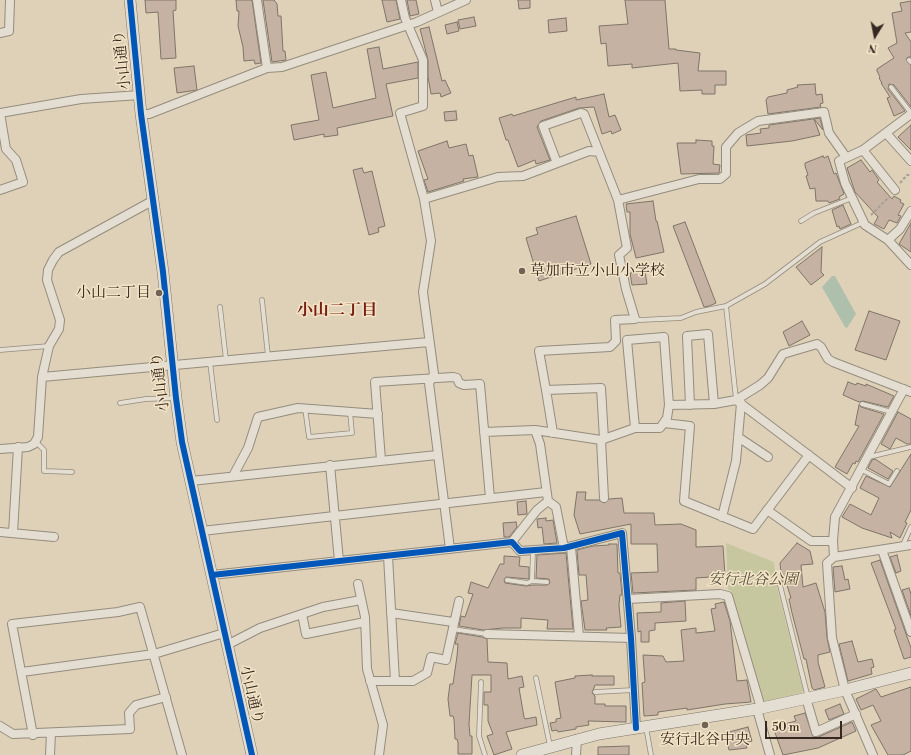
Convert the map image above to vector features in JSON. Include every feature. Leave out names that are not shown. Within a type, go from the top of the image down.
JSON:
[{"type":"street","points":[[0,32],[9,32],[10,0]]},
{"type":"street","name":"小山通り","points":[[130,0],[141,114],[154,200],[176,398],[191,481],[252,755]]},
{"type":"street","points":[[257,0],[266,68]]},
{"type":"street","points":[[401,0],[405,18],[423,60],[423,106],[400,113],[424,199],[431,241],[423,292],[434,374],[429,383],[450,549]]},
{"type":"street","points":[[435,0],[438,12]]},
{"type":"street","points":[[141,114],[148,114],[266,68],[282,67],[409,25],[466,0]]},
{"type":"street","points":[[0,190],[23,182],[16,160],[6,149],[0,113],[81,99],[140,95]]},
{"type":"street","points":[[618,200],[699,179],[720,179],[726,174],[726,147],[738,133],[758,121],[824,112],[829,133],[846,157]]},
{"type":"street","points":[[557,163],[543,126],[584,114],[618,200],[627,248],[619,255],[634,319],[615,320],[616,341],[612,345]]},
{"type":"street","points":[[911,114],[863,150],[839,161],[845,183],[864,222],[888,240],[911,265]]},
{"type":"street","points":[[886,133],[911,161]]},
{"type":"street","points":[[863,150],[895,190]]},
{"type":"street","points":[[424,199],[498,177],[523,176],[589,151],[600,152]]},
{"type":"street","points":[[0,449],[28,447],[36,442],[42,377],[48,346],[59,329],[60,320],[47,280],[48,270],[53,260],[59,252],[154,200]]},
{"type":"street","points":[[888,240],[900,229],[911,213]]},
{"type":"street","points":[[690,404],[687,336],[708,334],[714,404]]},
{"type":"street","points":[[484,432],[535,430],[553,433],[602,439],[635,428],[660,428],[667,418],[669,405],[664,337],[627,340],[610,347],[539,351],[553,433]]},
{"type":"street","points":[[627,340],[635,428]]},
{"type":"street","points":[[42,377],[172,364],[429,342]]},
{"type":"street","points":[[669,405],[738,402],[760,386],[768,378],[784,354],[817,344],[821,346],[828,359],[833,362],[907,391],[892,412],[862,470],[835,517],[833,541],[834,557]]},
{"type":"street","points":[[382,460],[375,382],[432,377],[453,377],[457,378],[459,383],[464,385],[480,384],[490,498]]},
{"type":"street","points":[[546,390],[601,388],[604,498]]},
{"type":"street","points":[[722,517],[736,461],[738,402]]},
{"type":"street","points":[[738,402],[852,488]]},
{"type":"street","points":[[233,476],[248,448],[258,418],[298,408],[378,414]]},
{"type":"street","points":[[664,423],[690,426],[684,501],[753,529],[808,455]]},
{"type":"street","points":[[535,430],[540,444],[548,501],[556,507],[568,547],[579,636]]},
{"type":"street","points":[[738,437],[768,457]]},
{"type":"street","points":[[13,533],[18,448]]},
{"type":"street","points":[[191,481],[330,465],[437,455]]},
{"type":"street","points":[[330,465],[339,561]]},
{"type":"street","points":[[202,531],[444,502],[546,492]]},
{"type":"street","points":[[212,575],[512,542],[537,510],[548,501]]},
{"type":"street","points":[[767,510],[812,541],[833,541]]},
{"type":"street","points":[[0,532],[54,537]]},
{"type":"street","points":[[512,542],[520,551],[568,547],[622,534],[634,690],[641,727]]},
{"type":"street","points":[[873,755],[845,690],[832,638],[826,563],[834,557],[911,545]]},
{"type":"street","points":[[882,550],[911,632]]},
{"type":"street","points":[[388,556],[395,681]]},
{"type":"street","points":[[358,584],[365,622],[367,669],[383,725],[379,755]]},
{"type":"street","points":[[628,599],[720,594],[728,596],[759,708],[770,755]]},
{"type":"street","points":[[227,645],[260,628],[323,606],[362,600]]},
{"type":"street","points":[[370,681],[413,681],[427,673],[431,657],[446,660],[459,601]]},
{"type":"street","points":[[33,735],[12,624],[118,612],[140,607],[182,755]]},
{"type":"street","points":[[391,613],[453,625]]},
{"type":"street","points":[[302,614],[306,634],[365,622]]},
{"type":"street","points":[[22,672],[154,654],[224,633]]},
{"type":"street","points":[[487,634],[631,638]]},
{"type":"street","points":[[522,755],[577,739],[759,708],[845,690],[911,673]]},
{"type":"street","points":[[0,726],[13,734],[33,735],[130,729],[130,713],[136,705],[166,696]]},
{"type":"street","points":[[807,698],[816,732],[856,714]]},
{"type":"street","points":[[50,755],[51,734]]},
{"type":"street","points":[[576,755],[577,739]]},
{"type":"lane","points":[[891,86],[911,114]]},
{"type":"lane","points":[[802,221],[820,210],[852,198]]},
{"type":"lane","points":[[634,319],[681,318],[696,312],[726,306],[765,284],[820,242],[864,222]]},
{"type":"lane","points":[[262,300],[268,356]]},
{"type":"lane","points":[[726,306],[738,402]]},
{"type":"lane","points":[[220,307],[226,360]]},
{"type":"lane","points":[[0,350],[48,346]]},
{"type":"lane","points":[[210,361],[217,420]]},
{"type":"lane","points":[[120,403],[146,399],[176,398]]},
{"type":"lane","points":[[862,404],[892,412]]},
{"type":"lane","points":[[305,408],[309,437],[352,433],[350,412]]},
{"type":"lane","points":[[36,442],[44,450],[44,471],[72,472]]},
{"type":"lane","points":[[869,457],[911,447]]},
{"type":"lane","points":[[862,470],[890,484],[897,471]]},
{"type":"lane","points":[[902,547],[911,527]]},
{"type":"lane","points":[[532,580],[533,550]]},
{"type":"lane","points":[[507,580],[527,583],[532,580],[547,582]]},
{"type":"lane","points":[[780,585],[807,698]]},
{"type":"lane","points":[[453,625],[487,634]]},
{"type":"lane","points":[[536,678],[550,746]]},
{"type":"lane","points":[[481,682],[479,736],[485,755]]},
{"type":"lane","points":[[595,692],[634,690]]},
{"type":"lane","points":[[641,727],[651,755]]},
{"type":"path","points":[[864,222],[895,190],[907,175],[911,175]]},
{"type":"green space","name":"安行北谷公園","points":[[726,543],[774,562],[777,587],[803,690],[801,693],[765,702],[761,698],[738,622],[732,592],[728,589]]},
{"type":"shaded area","points":[[832,276],[835,276],[856,314],[847,328],[822,287]]},
{"type":"building","points":[[145,0],[176,0],[176,10],[173,11],[176,58],[161,59],[158,12],[146,13]]},
{"type":"building","points":[[236,0],[252,0],[261,63],[255,64],[254,60],[244,61],[243,47],[238,26],[239,11],[237,11]]},
{"type":"building","points":[[263,0],[274,0],[277,4],[278,16],[281,16],[283,51],[285,51],[286,60],[272,62]]},
{"type":"building","points":[[382,0],[396,0],[400,19],[387,22]]},
{"type":"building","points":[[407,0],[416,0],[419,14],[410,16]]},
{"type":"building","points":[[518,0],[530,0],[530,8],[519,9]]},
{"type":"building","points":[[625,0],[665,0],[669,49],[700,53],[698,71],[726,71],[726,85],[715,85],[715,94],[702,94],[702,90],[680,91],[678,63],[632,68],[632,64],[608,66],[606,43],[601,44],[599,26],[628,24]]},
{"type":"building","points":[[911,1],[911,32],[905,33],[911,42],[911,57],[906,59],[911,65],[911,107],[894,85],[889,84],[888,89],[905,111],[894,116],[887,98],[890,97],[881,83],[877,69],[894,58],[888,48],[897,43],[892,13],[902,11],[900,3]]},
{"type":"building","points":[[474,17],[476,26],[460,29],[458,20]]},
{"type":"building","points":[[566,18],[567,31],[549,33],[548,20]]},
{"type":"building","points":[[457,22],[459,31],[447,34],[445,25]]},
{"type":"building","points":[[429,27],[442,81],[445,80],[451,93],[441,97],[440,93],[431,94],[428,77],[428,60],[420,29]]},
{"type":"building","points":[[379,47],[383,69],[418,62],[418,78],[386,84],[393,116],[337,128],[338,135],[324,137],[324,134],[294,140],[291,125],[319,120],[311,75],[326,72],[333,108],[376,98],[367,49]]},
{"type":"building","points":[[194,66],[197,90],[177,93],[174,68]]},
{"type":"building","points":[[815,84],[816,95],[822,94],[823,103],[820,104],[821,107],[768,114],[766,100],[768,97],[787,93],[787,90],[798,87],[797,85]]},
{"type":"building","points":[[604,94],[609,117],[615,115],[621,130],[612,134],[611,131],[602,134],[594,107],[579,108],[541,121],[537,127],[550,160],[536,164],[535,160],[518,167],[508,140],[506,140],[499,118],[512,114],[513,116],[576,97],[576,100]]},
{"type":"building","points":[[456,111],[457,120],[445,121],[444,112]]},
{"type":"building","points":[[820,118],[823,130],[814,119],[820,135],[792,141],[747,146],[746,135],[761,133],[760,129],[769,128],[769,125]]},
{"type":"building","points":[[911,125],[911,150],[898,137]]},
{"type":"building","points":[[696,140],[712,141],[712,146],[714,146],[713,164],[720,165],[719,173],[681,174],[677,143],[696,143]]},
{"type":"building","points":[[447,141],[449,148],[466,144],[469,156],[473,155],[478,177],[463,179],[464,181],[428,192],[424,180],[428,179],[418,151]]},
{"type":"building","points":[[823,156],[824,158],[828,156],[834,174],[836,173],[844,194],[839,197],[840,199],[829,203],[828,201],[816,201],[815,188],[810,189],[806,176],[808,175],[805,163]]},
{"type":"building","points":[[861,160],[870,172],[872,170],[879,180],[877,182],[892,199],[894,196],[901,200],[900,202],[904,204],[898,215],[901,216],[897,223],[889,220],[884,229],[874,224],[878,217],[855,192],[847,168]]},
{"type":"building","points":[[362,168],[364,173],[372,171],[385,226],[378,228],[379,232],[369,235],[353,170]]},
{"type":"building","points":[[653,201],[656,221],[664,252],[636,258],[630,234],[630,212],[627,212],[626,204]]},
{"type":"building","points":[[843,205],[851,224],[840,229],[839,226],[837,227],[832,210]]},
{"type":"building","points":[[576,216],[591,264],[539,281],[526,238],[538,234],[536,228]]},
{"type":"building","points":[[685,222],[716,303],[709,306],[704,307],[673,226]]},
{"type":"building","points":[[911,223],[911,252],[899,244]]},
{"type":"building","points":[[822,247],[821,272],[824,275],[811,285],[796,267]]},
{"type":"building","points":[[645,271],[647,284],[632,285],[630,273]]},
{"type":"building","points":[[869,311],[900,321],[886,360],[855,350]]},
{"type":"building","points":[[802,321],[810,335],[789,346],[783,332]]},
{"type":"building","points":[[848,382],[856,385],[857,383],[866,386],[866,384],[894,396],[888,407],[863,401],[859,402],[843,395]]},
{"type":"building","points":[[859,405],[861,407],[884,414],[858,462],[856,461],[855,464],[853,463],[847,474],[835,467],[859,426],[855,425]]},
{"type":"building","points":[[898,412],[911,419],[911,444],[907,444],[896,438],[890,449],[881,444]]},
{"type":"building","points":[[911,454],[911,510],[900,538],[890,532],[892,538],[862,528],[842,517],[850,504],[871,515],[879,498],[860,488],[866,476],[890,487]]},
{"type":"building","points":[[875,459],[893,471],[888,479],[868,468],[872,460]]},
{"type":"building","points":[[577,492],[586,492],[585,500],[599,500],[604,503],[609,499],[622,498],[624,513],[654,513],[655,525],[681,524],[696,530],[696,547],[723,546],[725,576],[696,578],[696,590],[633,593],[631,573],[658,572],[657,544],[631,544],[631,524],[580,534],[574,515]]},
{"type":"building","points":[[526,501],[527,514],[518,515],[517,502]]},
{"type":"building","points":[[546,518],[546,521],[553,520],[557,543],[544,544],[542,527],[538,528],[537,519]]},
{"type":"building","points":[[516,522],[517,527],[509,537],[504,537],[503,523]]},
{"type":"building","points":[[797,543],[810,551],[813,564],[801,565],[803,587],[816,583],[825,612],[827,638],[830,652],[818,655],[818,662],[825,687],[814,690],[812,688],[806,659],[804,659],[792,613],[789,599],[791,598],[786,582],[782,582],[780,563]]},
{"type":"building","points":[[617,544],[618,573],[620,573],[622,595],[620,595],[619,605],[621,627],[606,628],[607,630],[585,630],[581,601],[588,600],[586,575],[579,575],[577,550]]},
{"type":"building","points":[[566,553],[573,629],[547,629],[548,620],[521,618],[521,628],[483,630],[459,626],[461,616],[465,617],[473,594],[468,593],[471,582],[488,588],[500,564],[504,564],[504,556],[520,557],[519,566],[529,567],[529,579],[506,577],[504,580],[505,583],[526,586],[547,585],[550,583],[549,579],[536,578],[537,555]]},
{"type":"building","points":[[897,555],[901,571],[896,573],[890,557]]},
{"type":"building","points":[[880,560],[911,648],[911,657],[904,659],[894,630],[896,629],[871,563]]},
{"type":"building","points":[[842,566],[845,580],[848,579],[850,589],[835,592],[833,567]]},
{"type":"building","points":[[909,588],[911,594],[911,616],[902,590]]},
{"type":"building","points":[[685,601],[686,621],[655,623],[655,630],[649,631],[649,642],[641,642],[641,631],[638,632],[637,613],[661,612],[661,603]]},
{"type":"building","points":[[724,602],[730,621],[737,681],[747,680],[751,702],[725,704],[687,710],[687,708],[658,712],[658,715],[644,716],[642,683],[645,682],[643,655],[663,656],[666,662],[684,661],[681,630],[696,628],[696,633],[715,631],[711,609],[716,608],[715,604]]},
{"type":"building","points":[[458,633],[487,639],[488,662],[507,663],[508,679],[522,676],[524,687],[519,688],[524,717],[525,719],[536,717],[537,725],[506,732],[512,749],[494,755],[487,736],[493,734],[488,721],[488,705],[484,705],[484,692],[491,692],[491,675],[472,675],[469,724],[470,736],[472,736],[472,754],[458,754],[458,743],[457,739],[455,739],[454,719],[453,716],[450,716],[448,699],[450,684],[453,684],[458,644],[455,644]]},
{"type":"building","points":[[852,641],[858,662],[872,659],[874,667],[871,668],[872,674],[848,681],[839,644]]},
{"type":"building","points":[[575,676],[614,676],[614,685],[595,685],[592,693],[595,696],[595,704],[605,704],[605,706],[626,706],[626,722],[588,721],[589,725],[576,727],[576,729],[558,732],[557,730],[552,731],[550,723],[556,722],[556,719],[561,718],[555,682],[575,678]]},
{"type":"building","points":[[911,687],[911,751],[903,755],[888,755],[871,725],[881,721],[873,705],[861,710],[856,699],[876,689],[881,697]]},
{"type":"building","points":[[840,704],[844,714],[829,720],[825,710]]},
{"type":"building","points":[[805,713],[814,739],[852,722],[856,731],[818,748],[783,755],[773,727],[796,721],[794,716]]},
{"type":"building","points":[[748,727],[752,741],[745,743],[747,748],[729,750],[725,733]]},
{"type":"building","points":[[629,746],[629,755],[598,755],[598,747]]},
{"type":"cycle path","points":[[130,0],[141,114],[163,272],[182,442],[252,755]]},
{"type":"cycle path","points":[[212,575],[512,542],[520,551],[564,548],[622,533],[631,638],[636,728]]},
{"type":"place","name":"草加市立小山小学校","points":[[522,271]]},
{"type":"place","name":"小山二丁目","points":[[159,293]]},
{"type":"place","name":"安行北谷中央","points":[[705,725]]},
{"type":"district","name":"小山二丁目","points":[[337,311]]}]
